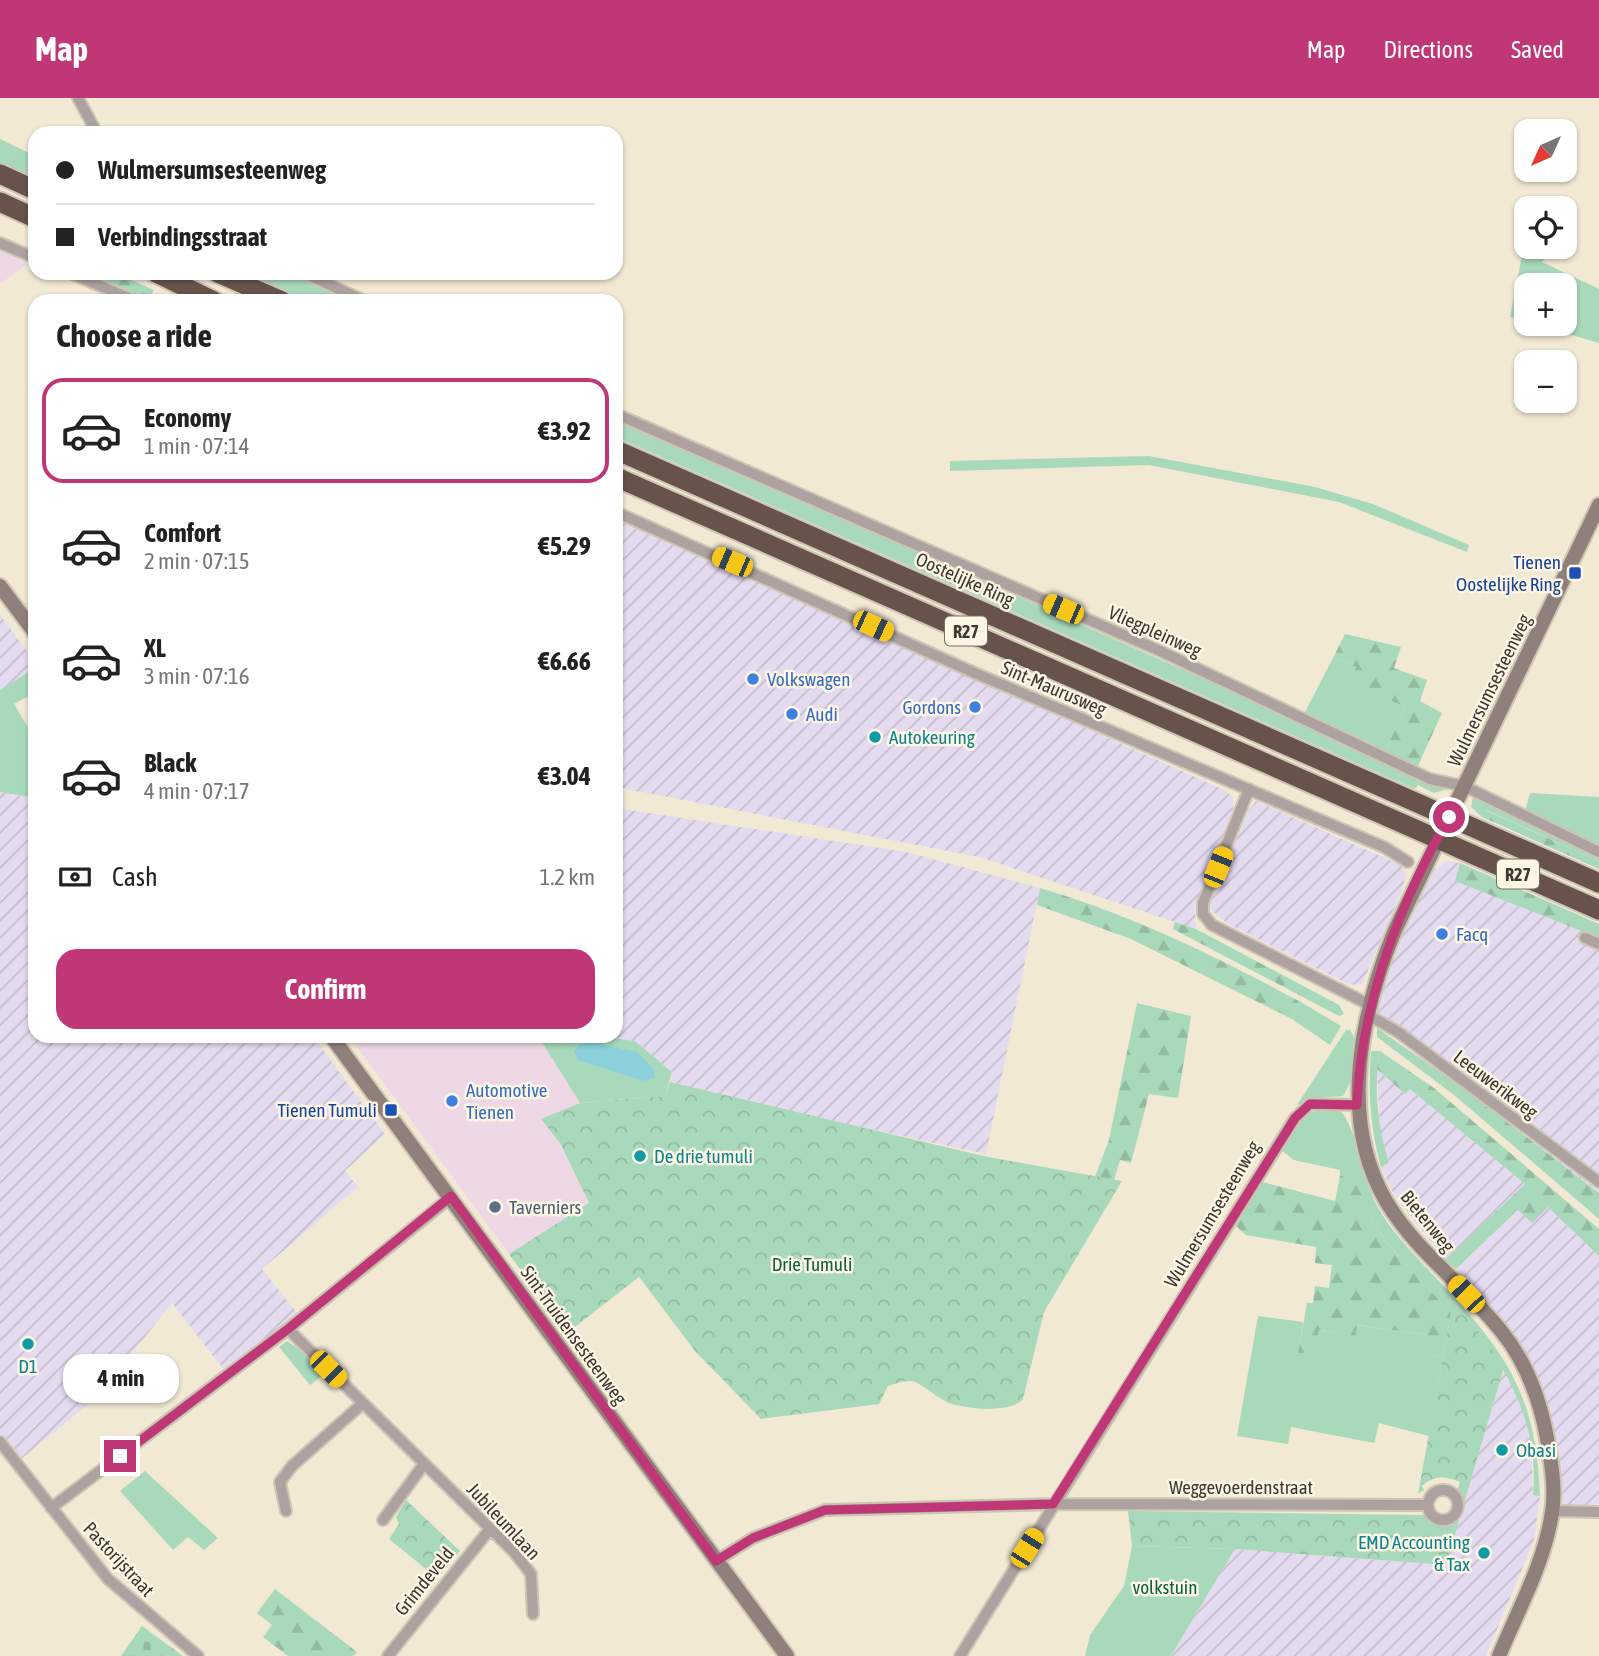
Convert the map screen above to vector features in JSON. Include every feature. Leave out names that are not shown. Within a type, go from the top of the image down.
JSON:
[{"type":"highway","points":[[0,174],[28,187]]},
{"type":"highway","points":[[0,202],[28,215]]},
{"type":"highway","points":[[170,280],[200,294]]},
{"type":"highway","points":[[234,280],[266,294]]},
{"type":"highway","name":"Oostelijke Ring","points":[[623,453],[1449,817]]},
{"type":"highway","name":"R27","points":[[623,480],[1599,909]]},
{"type":"highway","name":"R27","points":[[1449,817],[1599,883]]},
{"type":"street","points":[[78,98],[93,126]]},
{"type":"street","points":[[0,243],[28,255]]},
{"type":"street","points":[[86,280],[120,294]]},
{"type":"street","points":[[319,280],[350,294]]},
{"type":"street","name":"Vliegpleinweg","points":[[623,417],[1158,650],[1430,779],[1464,786],[1599,852]]},
{"type":"street","name":"Wulmersumsesteenweg","points":[[960,1656],[1295,1118],[1310,1104],[1357,1105],[1371,1011],[1387,950],[1437,839],[1599,505]]},
{"type":"street","name":"Sint-Maurusweg","points":[[623,515],[977,674],[1384,847],[1408,862]]},
{"type":"street","points":[[0,586],[28,624]]},
{"type":"street","points":[[1249,789],[1203,903],[1205,918],[1212,925],[1371,1011]]},
{"type":"street","points":[[1585,938],[1599,943]]},
{"type":"street","name":"Leeuwerikweg","points":[[1371,1011],[1599,1182]]},
{"type":"street","name":"Sint-Truidensesteenweg","points":[[336,1043],[787,1656]]},
{"type":"street","name":"Bietenweg","points":[[1357,1105],[1363,1143],[1385,1199],[1410,1236],[1503,1332],[1531,1380],[1551,1461],[1553,1511],[1539,1560],[1499,1656]]},
{"type":"street","points":[[51,1508],[288,1329],[451,1196]]},
{"type":"street","name":"Jubileumlaan","points":[[288,1329],[490,1529],[531,1574],[533,1614]]},
{"type":"street","points":[[286,1511],[280,1482],[292,1466],[362,1404]]},
{"type":"street","name":"Pastorijstraat","points":[[0,1442],[108,1579],[198,1656]]},
{"type":"street","points":[[383,1520],[424,1464]]},
{"type":"street","name":"Weggevoerdenstraat","points":[[716,1561],[753,1538],[825,1510],[1053,1504],[1428,1505]]},
{"type":"street","points":[[1553,1511],[1599,1512]]},
{"type":"street","name":"Grimdeveld","points":[[388,1656],[490,1529]]},
{"type":"shaded area","points":[[0,249],[28,261],[28,263],[0,284]]},
{"type":"shaded area","points":[[623,523],[749,576],[1224,790],[1233,797],[1233,809],[1195,908],[1196,929],[979,857],[623,788]]},
{"type":"shaded area","points":[[0,615],[28,653],[28,672],[0,690]]},
{"type":"shaded area","points":[[0,792],[28,797],[28,1043],[318,1043],[385,1134],[345,1171],[358,1187],[262,1269],[297,1313],[225,1371],[172,1303],[96,1398],[20,1460],[0,1434]]},
{"type":"shaded area","points":[[1256,801],[1401,865],[1406,874],[1402,891],[1362,984],[1350,985],[1228,924],[1212,911],[1209,903],[1249,810]]},
{"type":"shaded area","points":[[623,809],[907,852],[1040,888],[986,1154],[777,1109],[670,1082],[672,1072],[635,1041],[623,1039]]},
{"type":"shaded area","points":[[1446,861],[1460,863],[1456,881],[1599,938],[1599,1193],[1391,1035],[1377,1028],[1379,1004],[1392,958],[1432,871]]},
{"type":"shaded area","points":[[354,1043],[542,1043],[580,1103],[541,1119],[560,1143],[589,1204],[509,1254]]},
{"type":"shaded area","points":[[1377,1069],[1405,1094],[1409,1088],[1526,1185],[1445,1260],[1392,1191],[1381,1167],[1389,1163],[1380,1133]]},
{"type":"shaded area","points":[[1548,1207],[1599,1256],[1599,1504],[1567,1506],[1560,1501],[1558,1449],[1545,1402],[1527,1358],[1500,1317],[1456,1269],[1519,1210]]},
{"type":"shaded area","points":[[1504,1367],[1518,1395],[1531,1435],[1533,1494],[1540,1496],[1534,1540],[1486,1656],[1171,1656],[1235,1549],[1446,1565]]},
{"type":"green space","points":[[0,139],[28,153],[28,179],[0,166]]},
{"type":"green space","points":[[1521,259],[1545,259],[1542,262],[1565,273],[1518,273]]},
{"type":"green space","points":[[1577,279],[1599,289],[1599,343],[1575,336]]},
{"type":"green space","points":[[101,280],[131,280],[154,290],[152,294],[135,294]]},
{"type":"green space","points":[[261,280],[304,280],[336,294],[292,294]]},
{"type":"green space","points":[[1514,296],[1514,318],[1510,317]]},
{"type":"green space","points":[[623,422],[1451,788],[1434,793],[1418,785],[1415,789],[623,440]]},
{"type":"green space","points":[[1149,456],[1315,487],[1373,504],[1469,545],[1467,552],[1339,502],[1149,465],[950,471],[950,461]]},
{"type":"green space","points":[[1345,634],[1401,647],[1394,668],[1427,680],[1420,701],[1442,713],[1417,768],[1385,752],[1405,707],[1350,682],[1356,667],[1333,658]]},
{"type":"green space","points":[[1333,658],[1356,667],[1351,682],[1405,707],[1385,752],[1304,714]]},
{"type":"green space","points":[[28,672],[28,697],[14,704],[28,727],[28,797],[0,792],[0,690]]},
{"type":"green space","points":[[1530,793],[1599,797],[1599,846],[1525,811]]},
{"type":"green space","points":[[1473,797],[1599,855],[1599,861],[1486,810],[1482,817],[1471,807]]},
{"type":"green space","points":[[1485,810],[1599,861],[1599,869],[1482,817]]},
{"type":"green space","points":[[1460,863],[1599,924],[1599,938],[1455,881]]},
{"type":"green space","points":[[1040,888],[1140,924],[1268,984],[1299,1001],[1292,1019],[1131,939],[1037,905]]},
{"type":"green space","points":[[1175,922],[1196,929],[1339,1005],[1344,1014],[1339,1016],[1173,929]]},
{"type":"green space","points":[[1299,1001],[1341,1026],[1330,1045],[1292,1019]]},
{"type":"green space","points":[[1137,1003],[1191,1016],[1178,1098],[1149,1094],[1131,1163],[1120,1160],[1112,1187],[1093,1182],[1109,1140]]},
{"type":"green space","points":[[1377,1028],[1460,1086],[1454,1095],[1377,1037]]},
{"type":"green space","points":[[1346,1030],[1350,1030],[1355,1044],[1353,1073],[1347,1090],[1343,1096],[1317,1098],[1297,1105]]},
{"type":"green space","points":[[635,1041],[672,1072],[665,1096],[580,1103],[542,1043]]},
{"type":"green space","points":[[1371,1051],[1380,1051],[1378,1107],[1389,1163],[1381,1167],[1371,1109]]},
{"type":"green space","points":[[1380,1051],[1434,1088],[1599,1229],[1599,1256],[1548,1207],[1532,1223],[1518,1210],[1456,1269],[1445,1260],[1525,1184],[1410,1089],[1405,1094],[1377,1069]]},
{"type":"green space","name":"Drie Tumuli","points":[[670,1082],[988,1157],[1122,1181],[1044,1312],[1023,1399],[1008,1407],[966,1407],[949,1403],[915,1382],[905,1381],[888,1386],[879,1404],[761,1419],[695,1351],[639,1277],[567,1333],[509,1254],[589,1203],[560,1143],[541,1119],[580,1103],[665,1096]]},
{"type":"green space","points":[[1460,1086],[1599,1193],[1599,1219],[1454,1095]]},
{"type":"green space","points":[[1320,1110],[1340,1111],[1345,1117],[1372,1194],[1382,1214],[1403,1243],[1481,1328],[1512,1375],[1532,1428],[1540,1496],[1533,1495],[1534,1467],[1524,1415],[1488,1345],[1454,1303],[1451,1313],[1387,1243],[1373,1222],[1353,1176],[1340,1176],[1340,1170],[1294,1160],[1281,1150],[1301,1119]]},
{"type":"green space","points":[[1353,1175],[1373,1222],[1387,1243],[1451,1313],[1443,1357],[1423,1354],[1427,1335],[1357,1325],[1355,1342],[1338,1340],[1339,1333],[1319,1330],[1312,1363],[1297,1360],[1307,1303],[1313,1303],[1315,1286],[1329,1288],[1332,1265],[1315,1263],[1316,1247],[1246,1235],[1236,1226],[1262,1182],[1335,1201],[1340,1176]]},
{"type":"green space","points":[[1453,1302],[1486,1340],[1504,1367],[1446,1565],[1235,1549],[1132,1546],[1128,1511],[1425,1515],[1439,1525],[1452,1523],[1462,1508],[1457,1491],[1460,1482],[1436,1478],[1422,1486],[1424,1490],[1418,1494]]},
{"type":"green space","points":[[1258,1316],[1303,1322],[1298,1360],[1319,1330],[1339,1333],[1355,1341],[1356,1325],[1427,1335],[1424,1354],[1443,1357],[1429,1436],[1379,1423],[1374,1443],[1291,1427],[1288,1444],[1237,1436]]},
{"type":"green space","points":[[287,1341],[302,1351],[323,1375],[310,1385],[279,1347]]},
{"type":"green space","points":[[145,1471],[218,1538],[204,1550],[188,1537],[173,1550],[120,1491]]},
{"type":"green space","points":[[406,1500],[460,1551],[437,1578],[389,1539],[399,1524],[396,1517]]},
{"type":"green space","name":"volkstuin","points":[[1132,1546],[1235,1549],[1171,1656],[1085,1656],[1090,1635],[1124,1586]]},
{"type":"green space","points":[[275,1589],[357,1652],[353,1656],[288,1656],[263,1637],[272,1625],[257,1613]]},
{"type":"green space","points":[[142,1626],[183,1656],[121,1656]]},
{"type":"water","points":[[595,1043],[637,1052],[654,1070],[654,1077],[644,1081],[578,1060],[574,1051],[580,1044]]},
{"type":"place","name":"Tienen Oostelijke Ring","points":[[1575,573]]},
{"type":"place","name":"Volkswagen","points":[[753,679]]},
{"type":"place","name":"Gordons","points":[[975,707]]},
{"type":"place","name":"Audi","points":[[792,714]]},
{"type":"place","name":"Autokeuring","points":[[875,737]]},
{"type":"place","name":"Facq","points":[[1442,934]]},
{"type":"place","name":"Automotive Tienen","points":[[452,1101]]},
{"type":"place","name":"Tienen Tumuli","points":[[391,1110]]},
{"type":"place","name":"De drie tumuli","points":[[640,1156]]},
{"type":"place","name":"Taverniers","points":[[495,1207]]},
{"type":"place","name":"D1","points":[[28,1344]]},
{"type":"place","name":"Obasi","points":[[1502,1450]]},
{"type":"place","name":"EMD Accounting & Tax","points":[[1484,1553]]},
{"type":"route","points":[[120,1456],[288,1329],[451,1196],[716,1561],[753,1538],[825,1510],[1053,1504],[1295,1118],[1310,1104],[1357,1105],[1366,1037],[1380,971],[1395,930],[1449,817]]}]
